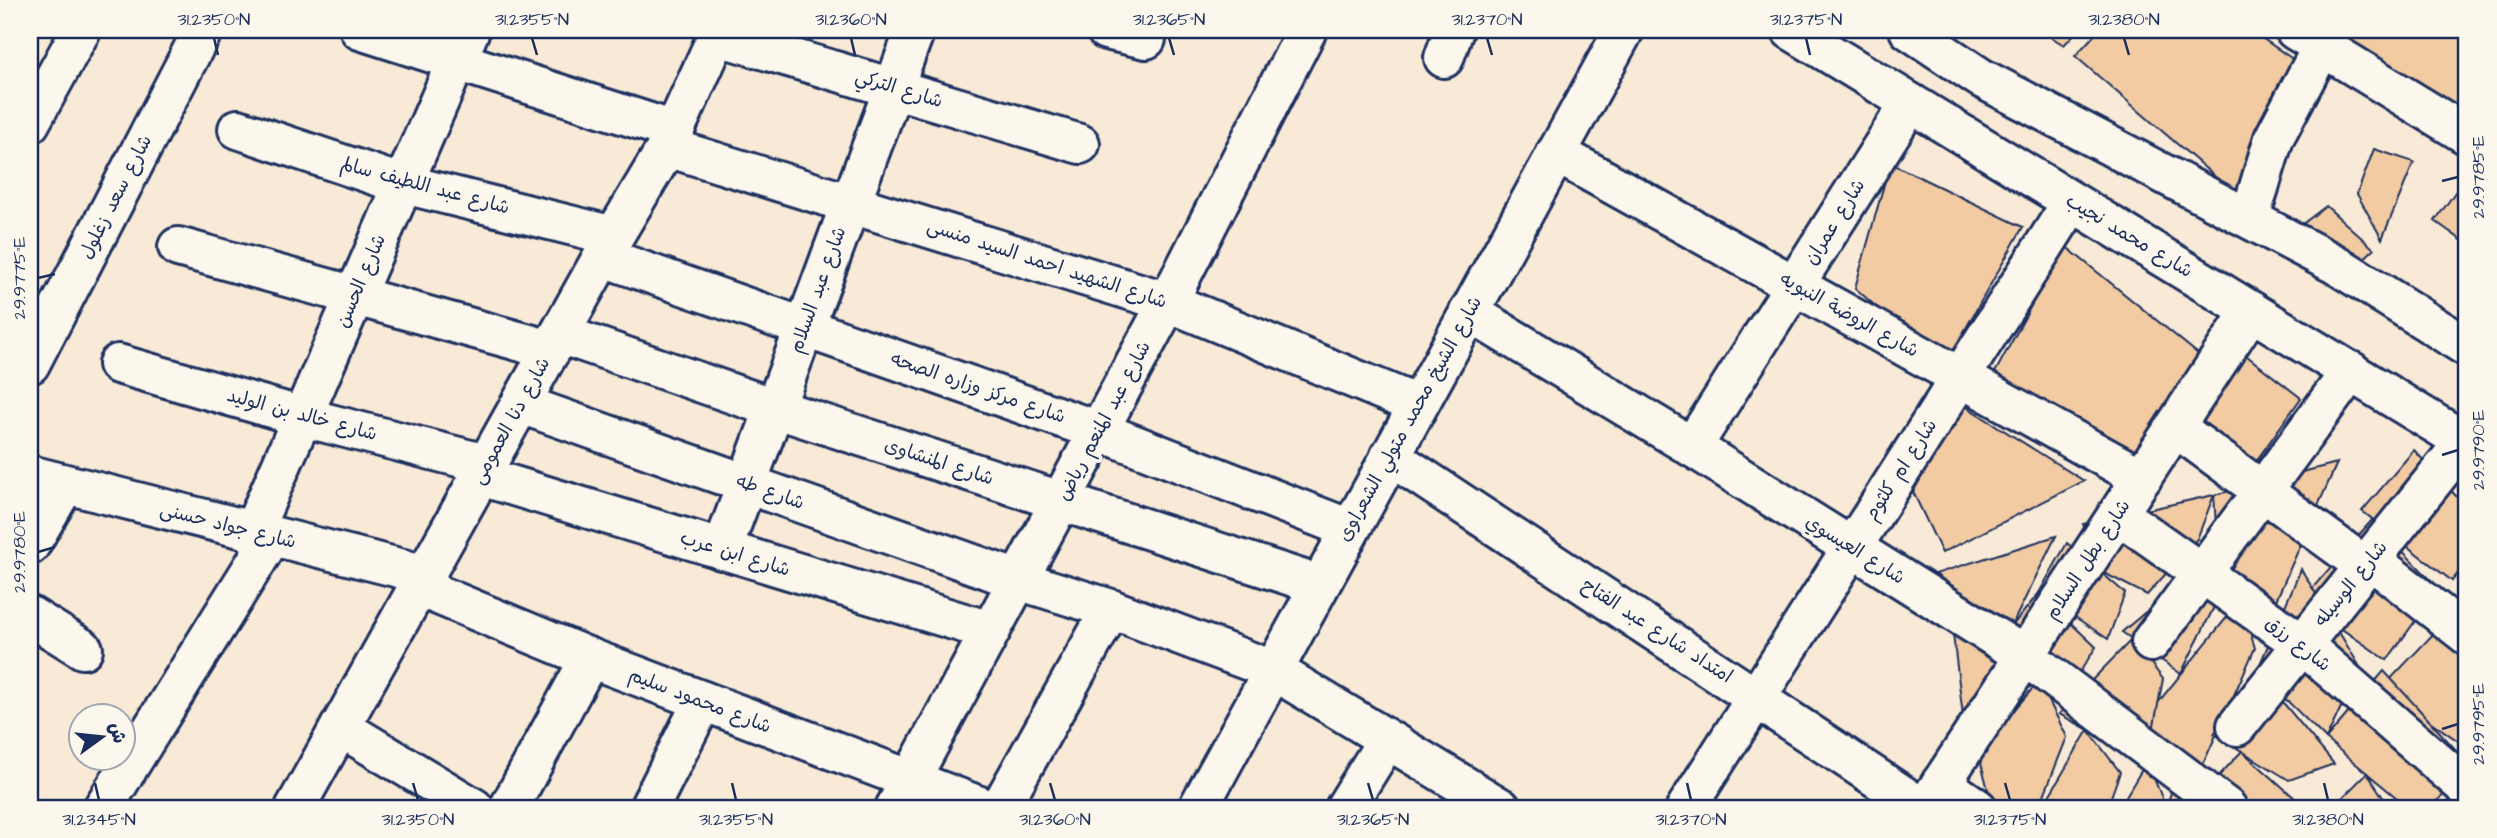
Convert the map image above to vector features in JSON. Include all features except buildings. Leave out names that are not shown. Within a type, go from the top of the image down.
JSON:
[{"type":"street","points":[[30,123],[81,30]]},
{"type":"street","name":"شارع سعد زغلول","points":[[30,364],[203,30]]},
{"type":"street","name":"شارع الشهيد احمد السيد منسى","points":[[360,30],[464,44],[671,139],[851,202],[1168,302],[1418,405]]},
{"type":"street","name":"شارع عبد السلام","points":[[722,550],[915,30]]},
{"type":"street","points":[[1106,30],[1146,39]]},
{"type":"street","name":"شارع عبد المنعم رياض","points":[[902,795],[1168,302],[1307,30]]},
{"type":"street","name":"شارع الشيخ محمد متولي الشعراوى","points":[[1198,808],[1624,30]]},
{"type":"street","name":"شارع محمد نجيب","points":[[1791,30],[2466,442]]},
{"type":"street","points":[[1909,30],[1981,78],[2335,264],[2467,347]]},
{"type":"street","name":"شارع التركي","points":[[719,33],[1080,144]]},
{"type":"street","name":"شارع دنا العمومى","points":[[295,808],[671,139],[719,33]]},
{"type":"street","points":[[2250,217],[2274,138],[2316,35],[2467,135]]},
{"type":"street","name":"شارع الحسن","points":[[103,808],[262,536],[303,417],[464,44]]},
{"type":"street","name":"شارع عمران","points":[[1692,447],[1910,103]]},
{"type":"street","name":"شارع عبد اللطيف سالم","points":[[238,129],[392,181],[404,182],[608,247]]},
{"type":"street","name":"شارع الروضة النبويه","points":[[1556,153],[2142,478]]},
{"type":"street","name":"شارع ام كلثوم","points":[[1686,808],[2072,202]]},
{"type":"street","name":"شارع المنشاوى","points":[[178,247],[354,298],[556,342],[774,408],[1319,585]]},
{"type":"street","name":"شارع مركز وزاره الصحه","points":[[608,247],[804,327],[1099,431],[1350,529]]},
{"type":"street","name":"شارع بطل السلام","points":[[1929,800],[2251,311]]},
{"type":"street","name":"شارع العيسوي","points":[[1469,312],[1692,447],[2025,656],[2227,808]]},
{"type":"street","name":"شارع خالد بن الوليد","points":[[118,365],[483,470]]},
{"type":"street","points":[[2151,642],[2351,372]]},
{"type":"street","name":"شارع طه","points":[[521,404],[1018,580],[1111,609],[1273,670],[1501,808]]},
{"type":"street","points":[[2175,427],[2262,492],[2368,563],[2467,635]]},
{"type":"street","name":"شارع الوسيله","points":[[2237,726],[2466,442]]},
{"type":"street","name":"امتداد شارع عبد الفتاح","points":[[1390,456],[1756,697],[1929,800],[1978,808]]},
{"type":"street","name":"شارع ابن عرب","points":[[483,470],[722,550],[990,632]]},
{"type":"street","points":[[30,545],[47,480]]},
{"type":"street","name":"شارع جواد حسنى","points":[[47,480],[423,581]]},
{"type":"street","name":"شارع رزق","points":[[2118,514],[2302,644],[2467,788]]},
{"type":"street","name":"شارع محمود سليم","points":[[423,581],[590,659],[703,701],[902,795],[985,808]]},
{"type":"street","points":[[1000,808],[1111,609]]},
{"type":"street","points":[[30,616],[83,649]]},
{"type":"street","points":[[509,808],[590,659]]},
{"type":"street","points":[[649,808],[703,701]]},
{"type":"street","points":[[340,727],[474,808]]},
{"type":"street","points":[[1345,808],[1387,740]]}]
